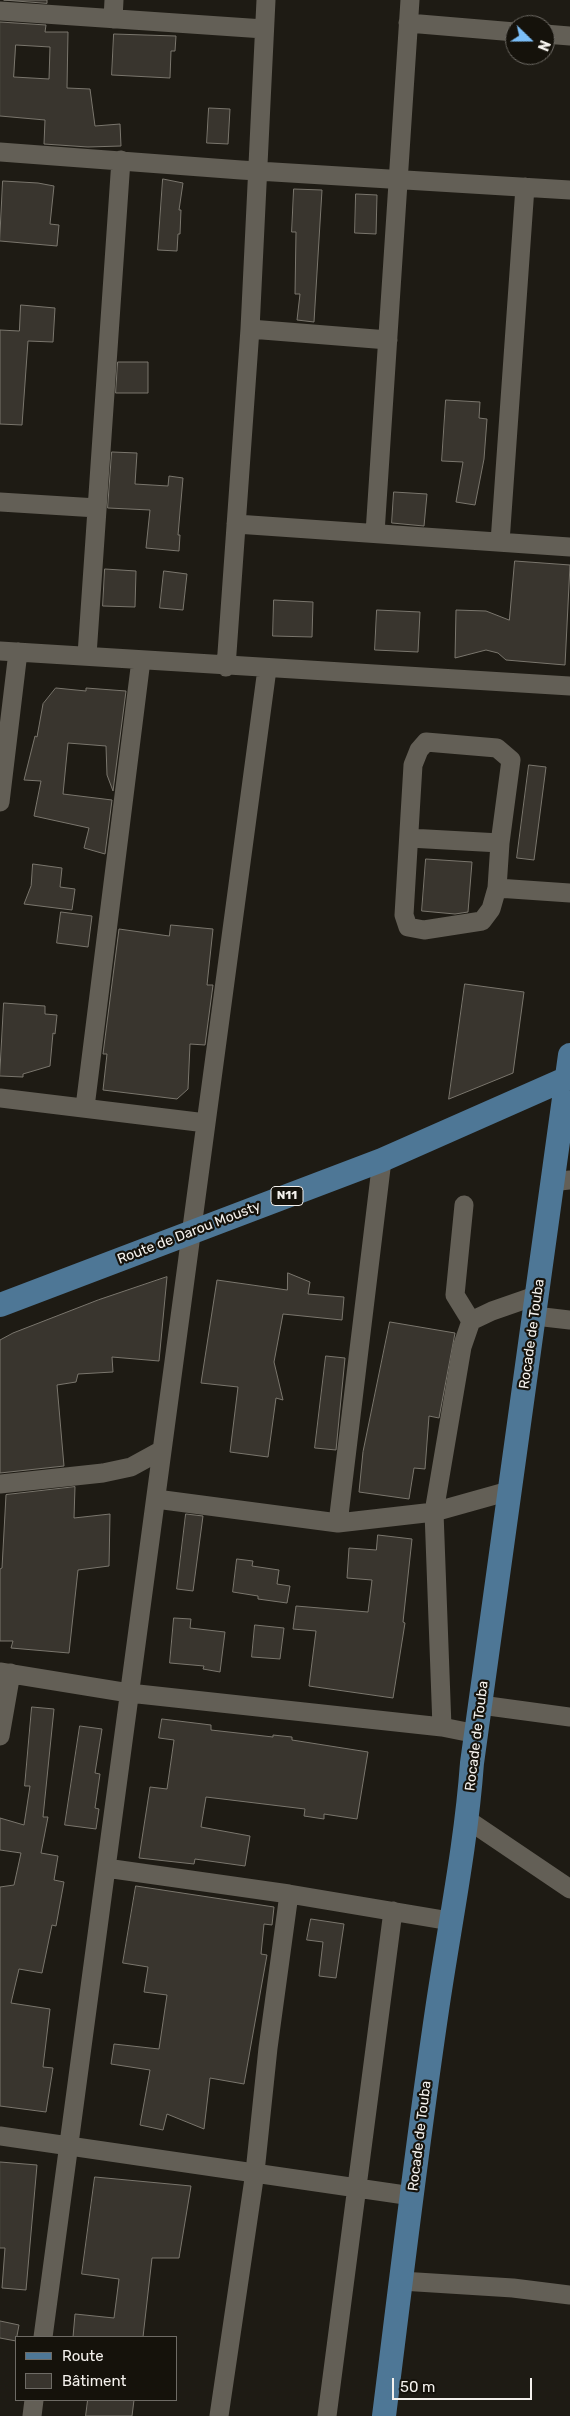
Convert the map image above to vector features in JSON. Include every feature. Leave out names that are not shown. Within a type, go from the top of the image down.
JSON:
[{"type":"main road","name":"Rocade de Touba","points":[[384,2416],[450,1921],[468,1820],[472,1763],[509,1491],[537,1305],[561,1169],[570,1055]]},
{"type":"main road","name":"Route de Darou Mousty","points":[[0,1305],[382,1160],[568,1078]]},
{"type":"street","points":[[113,19],[114,0]]},
{"type":"street","points":[[226,666],[250,329],[266,0]]},
{"type":"street","points":[[375,534],[410,0]]},
{"type":"street","points":[[0,11],[264,30]]},
{"type":"street","points":[[408,23],[505,31]]},
{"type":"street","points":[[555,35],[570,36]]},
{"type":"street","points":[[0,152],[570,190]]},
{"type":"street","points":[[87,655],[120,160]]},
{"type":"street","points":[[500,542],[525,187]]},
{"type":"street","points":[[250,329],[388,340]]},
{"type":"street","points":[[0,502],[98,508]]},
{"type":"street","points":[[236,524],[570,547]]},
{"type":"street","points":[[0,802],[9,652],[87,655],[267,669],[570,686]]},
{"type":"street","points":[[85,1107],[141,660]]},
{"type":"street","points":[[43,2336],[267,669]]},
{"type":"street","points":[[426,742],[497,748],[510,760],[500,843],[497,888],[491,909],[482,921],[424,930],[408,927],[404,915],[409,838],[413,765],[419,750],[426,742]]},
{"type":"street","points":[[409,838],[500,843]]},
{"type":"street","points":[[497,888],[570,893]]},
{"type":"street","points":[[0,1098],[206,1123]]},
{"type":"street","points":[[338,1523],[382,1160]]},
{"type":"street","points":[[464,1204],[455,1295],[471,1321]]},
{"type":"street","points":[[442,1727],[434,1512],[462,1346],[471,1321],[492,1311],[537,1305],[570,1320]]},
{"type":"street","points":[[0,1484],[131,1467],[162,1450]]},
{"type":"street","points":[[156,1499],[338,1523],[434,1512],[509,1491]]},
{"type":"street","points":[[0,1736],[5,1673],[130,1693],[442,1727],[477,1734]]},
{"type":"street","points":[[481,1705],[570,1717]]},
{"type":"street","points":[[468,1820],[570,1889]]},
{"type":"street","points":[[106,1868],[289,1894],[450,1921]]},
{"type":"street","points":[[220,2416],[255,2172],[268,2048],[289,1894]]},
{"type":"street","points":[[327,2416],[358,2187],[392,1911]]},
{"type":"street","points":[[0,2136],[412,2196]]},
{"type":"street","points":[[401,2281],[513,2288],[570,2295]]},
{"type":"street","points":[[32,2416],[34,2401]]},
{"type":"building","points":[[4,0],[47,0],[47,3]]},
{"type":"building","points":[[0,22],[46,25],[45,32],[68,32],[67,88],[90,89],[95,126],[120,124],[121,146],[88,147],[44,144],[45,120],[0,116]],"holes":[[[16,45],[50,47],[49,79],[14,77]]]},
{"type":"building","points":[[114,34],[176,36],[175,51],[171,51],[170,78],[112,75]]},
{"type":"building","points":[[209,108],[230,109],[228,144],[207,143]]},
{"type":"building","points":[[163,179],[183,183],[179,210],[181,210],[180,234],[178,234],[177,251],[158,250]]},
{"type":"building","points":[[3,181],[54,186],[50,224],[59,225],[57,246],[0,241]]},
{"type":"building","points":[[294,189],[322,190],[314,322],[297,320],[300,294],[295,294],[296,232],[292,232]]},
{"type":"building","points":[[356,194],[377,195],[376,234],[355,233]]},
{"type":"building","points":[[21,305],[55,308],[53,342],[28,341],[22,425],[0,424],[0,330],[19,331]]},
{"type":"building","points":[[118,362],[148,362],[148,393],[116,393]]},
{"type":"building","points":[[446,400],[480,402],[479,418],[487,419],[484,459],[475,505],[456,502],[463,462],[442,461]]},
{"type":"building","points":[[112,452],[137,453],[135,484],[168,486],[169,476],[183,478],[178,535],[180,535],[179,551],[146,548],[150,510],[108,508]]},
{"type":"building","points":[[394,492],[427,494],[424,526],[392,523]]},
{"type":"building","points":[[515,561],[570,565],[565,665],[506,660],[498,653],[486,650],[455,658],[456,610],[486,611],[509,620]]},
{"type":"building","points":[[105,569],[136,571],[135,607],[103,606]]},
{"type":"building","points":[[164,571],[187,574],[183,610],[160,608]]},
{"type":"building","points":[[274,600],[313,602],[312,637],[273,636]]},
{"type":"building","points":[[377,610],[420,612],[418,652],[375,650]]},
{"type":"building","points":[[56,688],[86,691],[86,688],[126,691],[113,791],[107,775],[106,746],[68,743],[63,794],[112,800],[105,854],[84,848],[89,828],[34,816],[41,781],[24,780],[35,736],[37,737],[43,704]]},
{"type":"building","points":[[529,765],[546,767],[534,860],[517,858]]},
{"type":"building","points":[[426,859],[472,862],[468,912],[455,914],[422,911]]},
{"type":"building","points":[[33,864],[62,868],[60,887],[75,889],[72,910],[24,904],[31,886]]},
{"type":"building","points":[[61,912],[92,916],[88,947],[57,943]]},
{"type":"building","points":[[171,925],[213,929],[207,985],[213,985],[205,1045],[190,1044],[188,1089],[177,1099],[103,1090],[107,1054],[103,1054],[119,929],[169,936]]},
{"type":"building","points":[[465,984],[524,992],[513,1073],[449,1099]]},
{"type":"building","points":[[4,1003],[45,1006],[45,1014],[57,1015],[55,1034],[53,1033],[50,1066],[23,1074],[23,1077],[0,1076]]},
{"type":"building","points":[[288,1273],[310,1282],[308,1294],[344,1297],[342,1320],[283,1314],[274,1362],[283,1400],[276,1398],[268,1457],[230,1452],[238,1387],[201,1383],[217,1280],[287,1290]]},
{"type":"building","points":[[167,1277],[159,1361],[112,1357],[113,1372],[78,1374],[76,1382],[57,1385],[64,1466],[0,1473],[0,1340],[13,1333],[98,1300]]},
{"type":"building","points":[[390,1322],[455,1333],[439,1418],[429,1416],[425,1469],[414,1468],[409,1499],[359,1492],[363,1452]]},
{"type":"building","points":[[326,1356],[345,1358],[336,1450],[315,1448]]},
{"type":"building","points":[[75,1487],[74,1518],[110,1514],[109,1566],[78,1570],[69,1653],[11,1648],[13,1641],[0,1641],[0,1569],[2,1568],[6,1495]]},
{"type":"building","points":[[186,1514],[203,1516],[193,1591],[177,1589]]},
{"type":"building","points":[[378,1535],[412,1539],[403,1622],[405,1623],[393,1698],[309,1686],[316,1631],[293,1629],[296,1606],[368,1612],[372,1580],[347,1578],[349,1548],[376,1550]]},
{"type":"building","points":[[237,1559],[253,1561],[252,1566],[279,1570],[277,1584],[290,1586],[287,1603],[258,1599],[258,1596],[233,1592]]},
{"type":"building","points":[[174,1618],[191,1619],[190,1628],[225,1632],[220,1672],[203,1669],[204,1666],[170,1663]]},
{"type":"building","points":[[255,1625],[284,1628],[280,1659],[252,1657]]},
{"type":"building","points":[[32,1707],[54,1709],[43,1817],[48,1817],[41,1853],[58,1856],[54,1880],[64,1882],[56,1926],[52,1925],[42,1973],[19,1969],[11,2003],[50,2009],[43,2067],[53,2068],[46,2112],[0,2106],[0,1887],[14,1885],[21,1853],[0,1850],[0,1818],[24,1825],[30,1786],[25,1786]]},
{"type":"building","points":[[162,1719],[211,1725],[211,1730],[273,1737],[273,1735],[292,1737],[292,1740],[368,1752],[357,1819],[324,1814],[324,1819],[304,1816],[305,1809],[206,1797],[201,1827],[250,1836],[245,1866],[195,1859],[194,1864],[139,1858],[150,1787],[167,1789],[174,1740],[159,1738]]},
{"type":"building","points":[[80,1726],[102,1729],[95,1773],[100,1774],[95,1808],[99,1809],[96,1829],[65,1825]]},
{"type":"building","points":[[136,1886],[274,1907],[272,1925],[264,1924],[261,1954],[267,1955],[244,2084],[210,2078],[204,2129],[167,2114],[163,2130],[140,2125],[150,2070],[111,2064],[114,2044],[159,2049],[167,1995],[144,1992],[148,1967],[123,1963]]},
{"type":"building","points":[[311,1919],[344,1924],[336,1978],[319,1976],[323,1942],[307,1940]]},
{"type":"building","points":[[0,2162],[37,2165],[26,2290],[2,2288],[5,2248],[0,2248]]},
{"type":"building","points":[[95,2177],[191,2186],[179,2258],[152,2258],[143,2336],[73,2336],[75,2314],[114,2318],[119,2279],[82,2274]]},
{"type":"building","points":[[0,2321],[19,2325],[15,2341],[0,2338]]},
{"type":"building","points":[[88,2401],[134,2401],[132,2416],[86,2416]]}]
